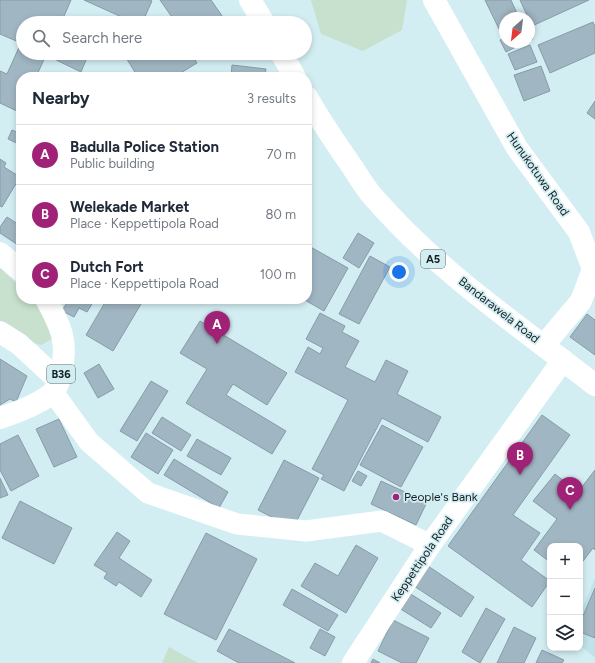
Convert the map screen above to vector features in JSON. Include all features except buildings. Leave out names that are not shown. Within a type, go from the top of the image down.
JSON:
[{"type":"main road","points":[[250,0],[260,16]]},
{"type":"main road","name":"Hunukotuwa Road","points":[[434,0],[517,148],[579,232],[593,269],[581,301],[544,345]]},
{"type":"main road","points":[[285,60],[292,72]]},
{"type":"main road","name":"Bandarawela Road","points":[[312,106],[324,127],[374,199],[402,229],[432,258],[595,385]]},
{"type":"main road","points":[[0,252],[16,266]]},
{"type":"main road","name":"B36","points":[[0,418],[24,409],[56,386],[64,361],[65,346],[60,326],[49,304]]},
{"type":"main road","points":[[0,332],[19,344],[56,386]]},
{"type":"main road","name":"Keppettipola Road","points":[[353,663],[430,545],[563,360]]},
{"type":"street","points":[[56,386],[89,442],[148,493],[237,524],[306,531],[382,521],[430,545]]},
{"type":"shaded area","points":[[595,578],[595,658],[583,648],[583,607]]},
{"type":"green space","points":[[311,0],[407,0],[402,30],[363,51],[321,34]]},
{"type":"green space","points":[[0,268],[16,283],[16,304],[37,304],[46,314],[54,338],[41,345],[20,339],[0,327]]},
{"type":"green space","points":[[169,647],[198,663],[162,663]]},
{"type":"place","name":"Badulla Police Station","points":[[217,344]]},
{"type":"place","name":"Welekade Market","points":[[520,475]]},
{"type":"place","name":"People's Bank","points":[[396,497]]},
{"type":"place","name":"Dutch Fort","points":[[570,510]]}]
